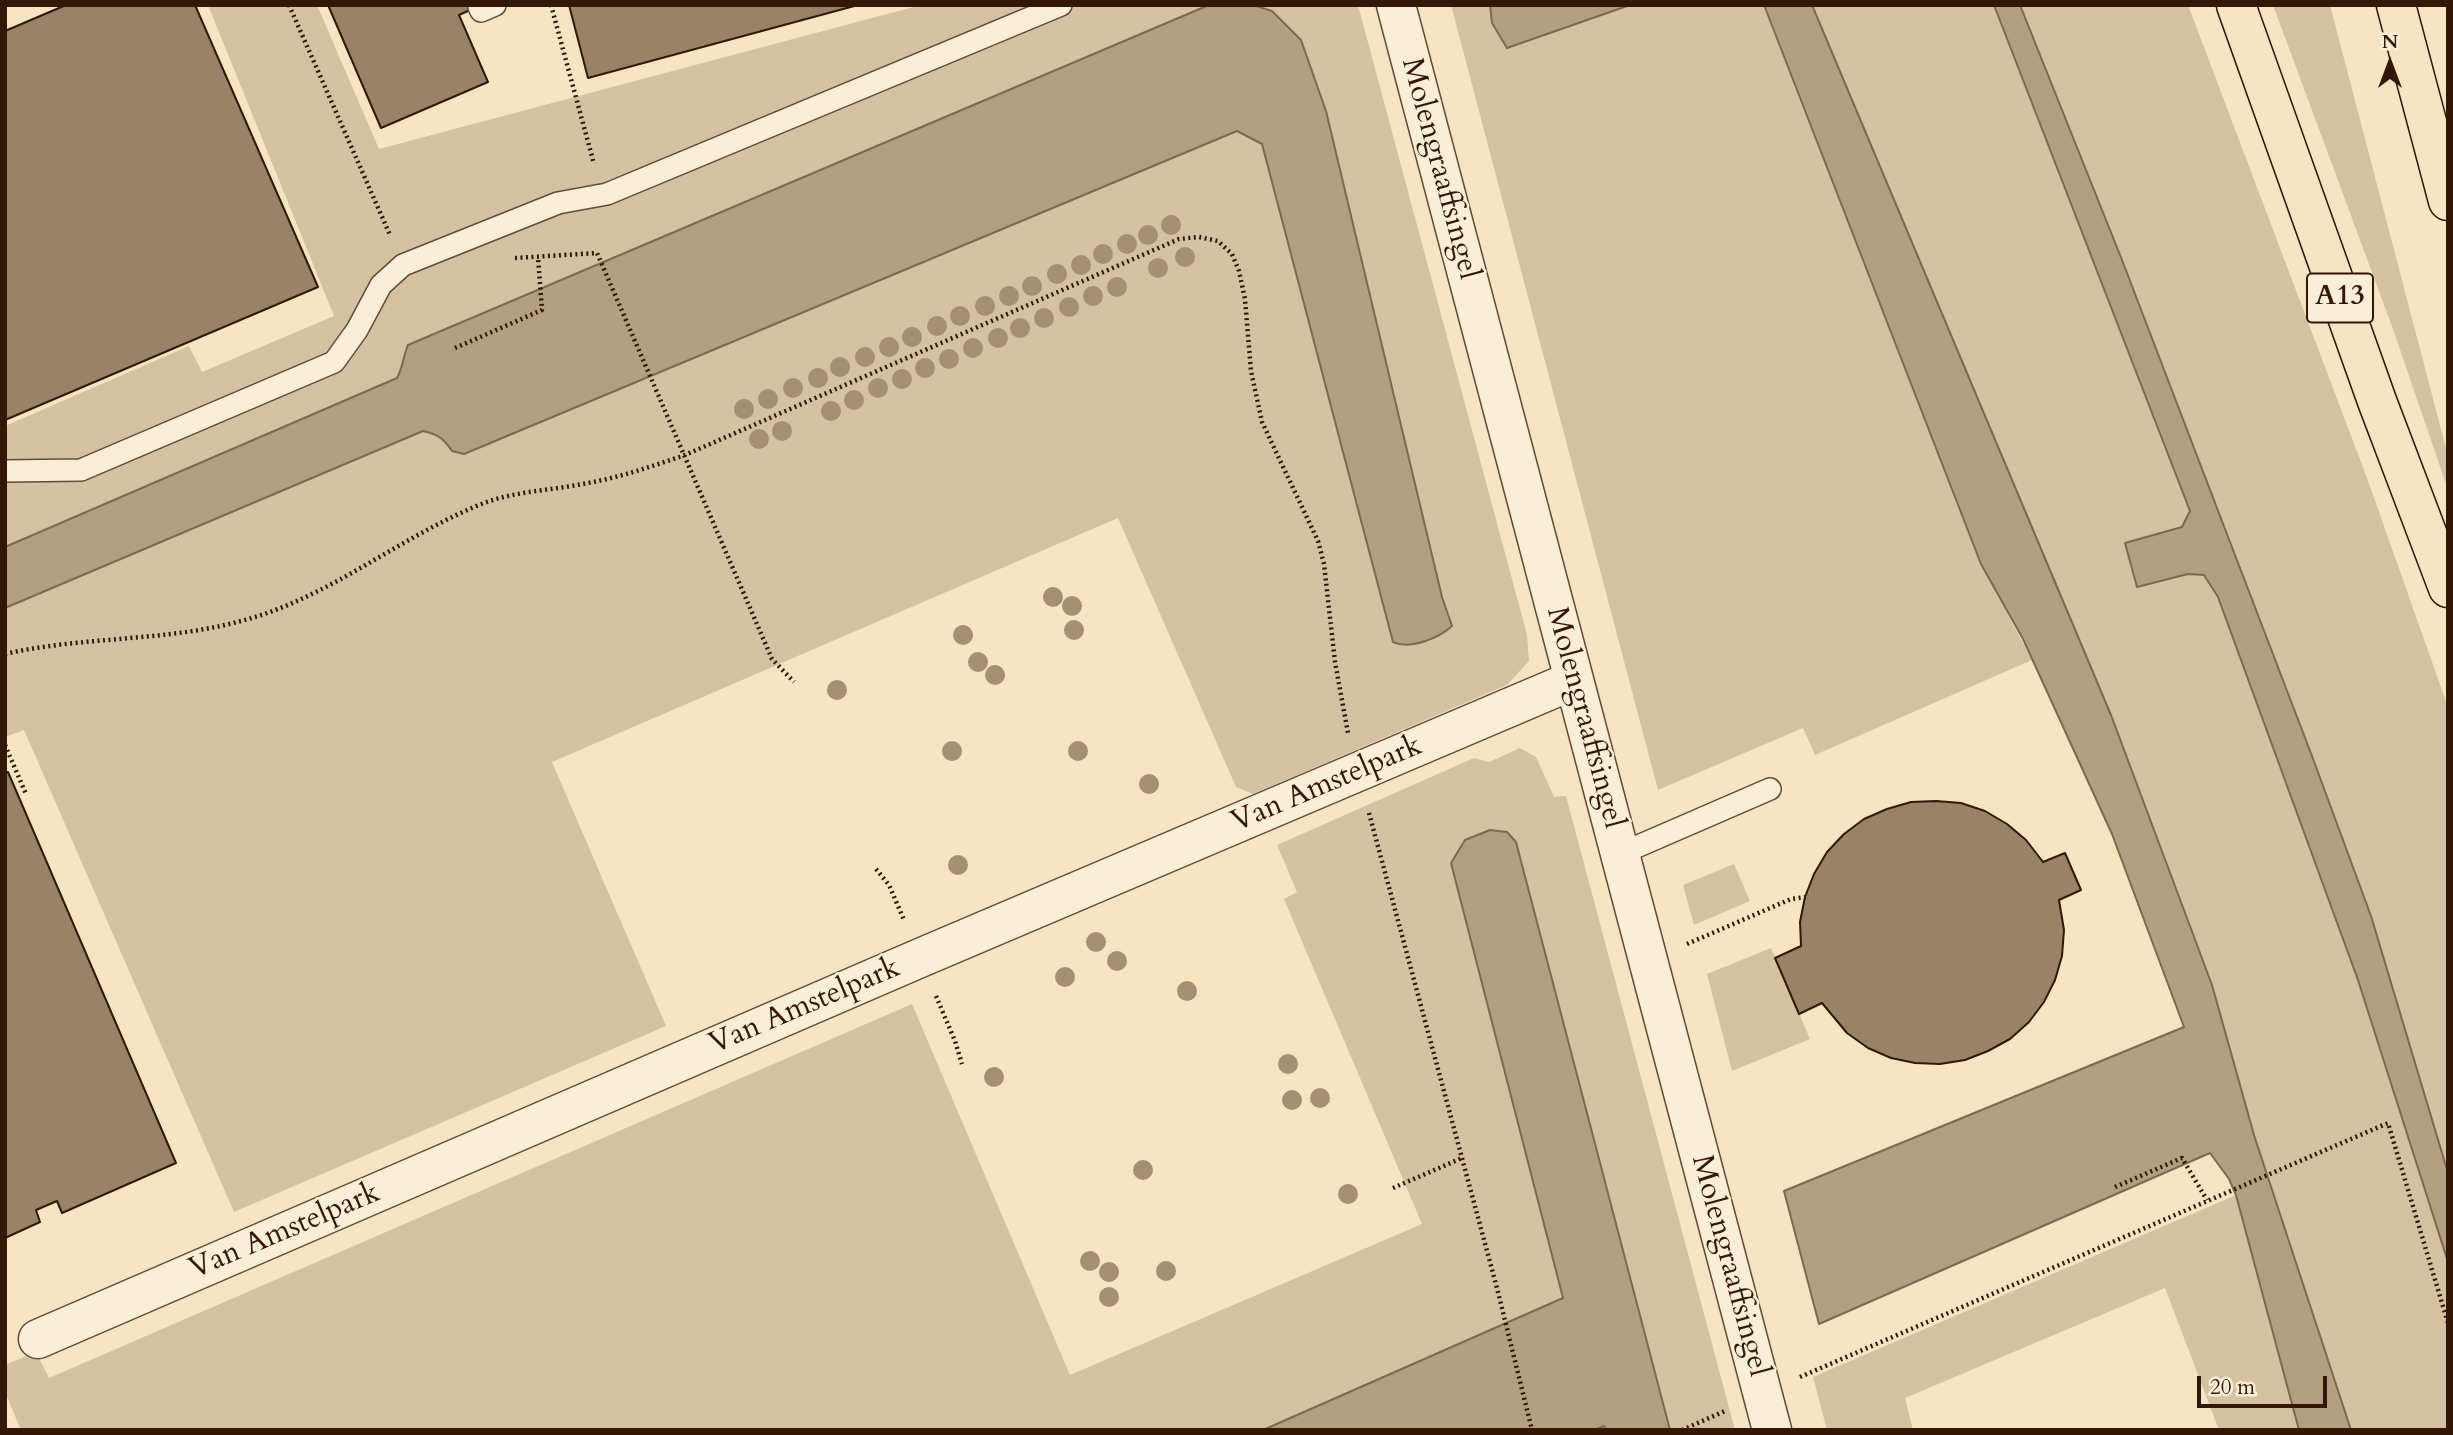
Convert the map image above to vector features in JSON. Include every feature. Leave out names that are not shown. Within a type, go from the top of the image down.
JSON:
[{"type":"highway","name":"A13","points":[[2236,5],[2377,401],[2448,588]]},
{"type":"highway","points":[[2396,5],[2448,201]]},
{"type":"street","name":"Molengraaffsingel","points":[[1396,5],[1767,1412]]},
{"type":"street","name":"Van Amstelpark","points":[[38,1339],[1574,680]]},
{"type":"lane","points":[[5,471],[81,470],[334,362],[358,330],[381,285],[403,265],[558,203],[607,194],[1061,5]]},
{"type":"lane","points":[[1620,854],[1770,789]]},
{"type":"path","points":[[289,5],[403,265]]},
{"type":"path","points":[[551,5],[592,160],[607,194]]},
{"type":"path","points":[[5,654],[42,646],[182,633],[241,622],[287,607],[353,574],[420,534],[486,502],[619,476],[685,455],[1179,239],[1199,237],[1218,241],[1232,254],[1239,271],[1245,299],[1251,371],[1262,422],[1313,529],[1324,565],[1344,716],[1497,1288],[1532,1430]]},
{"type":"path","points":[[511,258],[597,253],[772,659],[794,682]]},
{"type":"path","points":[[454,348],[542,310],[538,257]]},
{"type":"path","points":[[5,745],[26,794]]},
{"type":"path","points":[[876,869],[889,885],[902,916]]},
{"type":"path","points":[[1713,933],[1791,899],[1805,897]]},
{"type":"path","points":[[1682,1430],[1700,1422],[1767,1412],[2200,1203],[2388,1123],[2448,1323]]},
{"type":"path","points":[[1393,1188],[1462,1158]]},
{"type":"path","points":[[2115,1187],[2182,1158],[2207,1200]]},
{"type":"shaded area","points":[[208,5],[317,5],[379,149],[921,5],[1209,5],[408,345],[397,378],[5,547],[5,426],[189,346],[202,372],[334,316]]},
{"type":"shaded area","points":[[1209,5],[1253,5],[1272,11],[1301,40],[1326,111],[1442,597],[1452,626],[1440,635],[1416,644],[1393,642],[1262,144],[1237,131],[464,454],[452,451],[440,438],[423,431],[5,608],[5,547],[397,378],[408,345]]},
{"type":"shaded area","points":[[1253,5],[1358,5],[1527,635],[1529,661],[1507,685],[1253,794],[1236,787],[1118,518],[552,762],[666,1026],[234,1212],[24,730],[5,737],[5,608],[423,431],[440,438],[452,451],[465,454],[1237,131],[1262,144],[1393,642],[1452,626],[1442,597],[1320,91],[1304,51],[1289,28],[1268,11]]},
{"type":"shaded area","points":[[1451,5],[1490,5],[1492,23],[1507,48],[1630,5],[1763,5],[1981,564],[2032,660],[1815,755],[1803,728],[1658,790]]},
{"type":"shaded area","points":[[1490,5],[1630,5],[1507,48],[1492,23]]},
{"type":"shaded area","points":[[1764,5],[1812,5],[2111,715],[2212,985],[2254,1135],[2351,1430],[2299,1430],[2236,1195],[2229,1179],[2210,1153],[1819,1324],[1784,1191],[2184,1027],[2112,834],[2023,639],[1981,564]]},
{"type":"shaded area","points":[[1812,5],[1994,5],[2190,511],[2182,527],[2125,544],[2138,587],[2188,574],[2204,575],[2218,597],[2358,980],[2448,1262],[2448,1430],[2351,1430],[2254,1135],[2212,985],[2058,591]]},
{"type":"shaded area","points":[[1994,5],[2020,5],[2122,260],[2371,916],[2448,1173],[2448,1262],[2358,980],[2218,597],[2204,575],[2188,574],[2137,587],[2125,543],[2182,527],[2190,511]]},
{"type":"shaded area","points":[[2020,5],[2188,5],[2367,478],[2448,707],[2448,1173],[2371,916],[2122,260]]},
{"type":"shaded area","points":[[2273,5],[2330,5],[2448,456],[2448,490],[2393,329]]},
{"type":"shaded area","points":[[1520,748],[1536,757],[1554,797],[1566,796],[1735,1430],[1670,1430],[1516,842],[1507,832],[1451,863],[1563,1298],[1263,1430],[21,1430],[5,1392],[5,1365],[36,1352],[49,1378],[912,1004],[1070,1375],[1422,1224],[1284,899],[1297,892],[1277,845],[1474,758],[1489,762]]},
{"type":"shaded area","points":[[1490,830],[1507,832],[1516,842],[1670,1430],[1606,1430],[1604,1426],[1595,1430],[1263,1430],[1563,1298],[1451,863],[1465,840]]},
{"type":"shaded area","points":[[1734,864],[1750,901],[1694,925],[1683,885]]},
{"type":"shaded area","points":[[1771,948],[1810,1039],[1732,1071],[1707,974]]},
{"type":"shaded area","points":[[2236,1195],[2299,1430],[2219,1430],[2165,1288],[1905,1398],[1913,1430],[1827,1430],[1813,1377]]},
{"type":"building","points":[[66,5],[195,5],[318,287],[5,420],[5,31]]},
{"type":"building","points":[[328,5],[481,5],[459,15],[488,82],[381,128]]},
{"type":"building","points":[[569,5],[858,5],[588,78]]},
{"type":"building","points":[[8,772],[176,1163],[62,1213],[57,1201],[36,1210],[40,1222],[5,1238],[5,773]]},
{"type":"building","points":[[1911,802],[1961,803],[1985,811],[2026,840],[2043,862],[2065,853],[2081,890],[2059,900],[2064,930],[2062,956],[2055,980],[2044,1002],[2029,1022],[2010,1039],[1988,1051],[1965,1060],[1940,1064],[1891,1058],[1868,1048],[1847,1033],[1822,1003],[1799,1014],[1775,958],[1801,946],[1800,922],[1805,897],[1827,852],[1844,834],[1864,819],[1887,809]]}]
